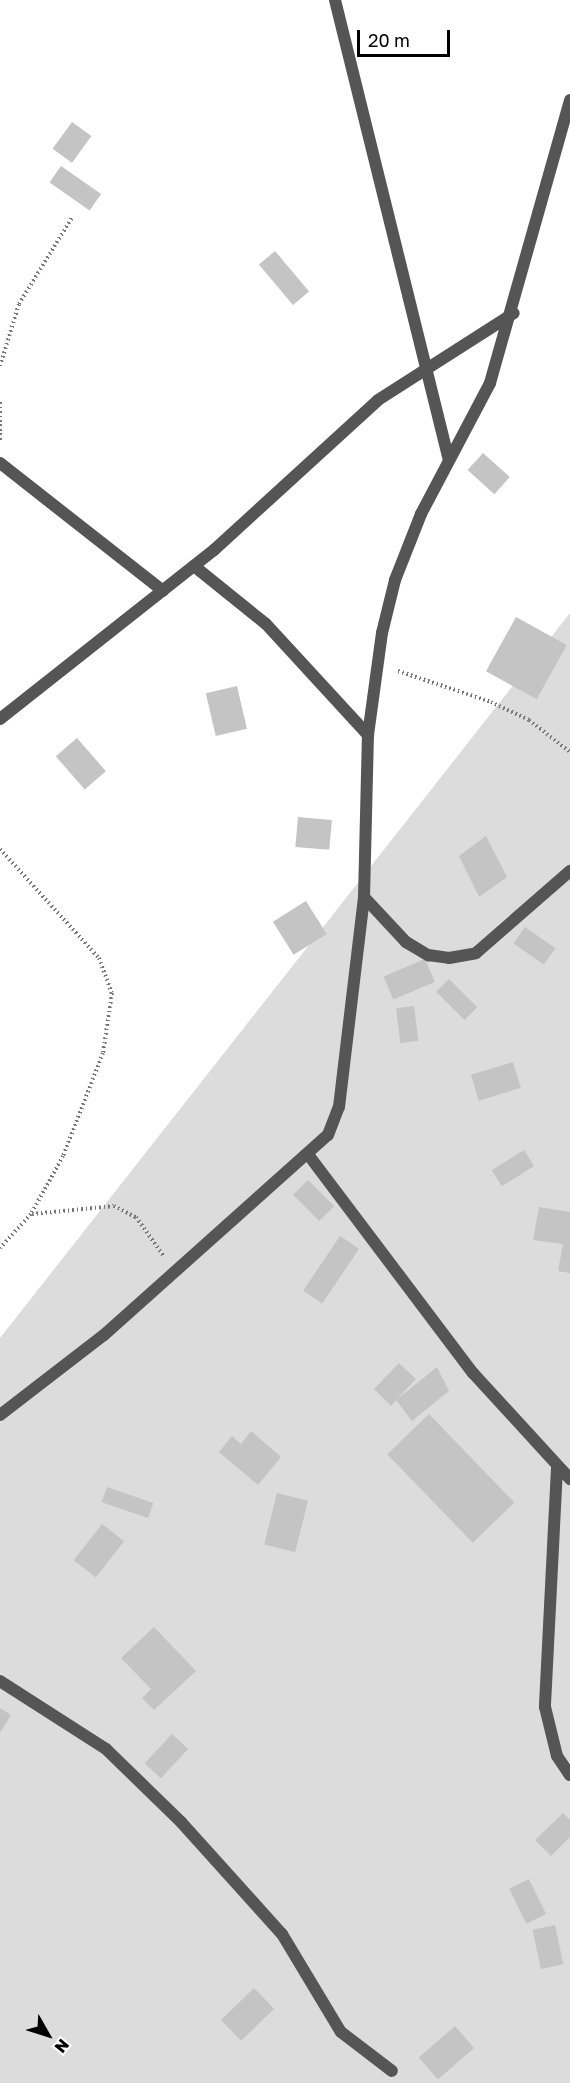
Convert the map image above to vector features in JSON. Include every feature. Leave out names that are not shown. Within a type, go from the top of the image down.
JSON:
[{"type":"street","points":[[335,0],[428,365],[449,460]]},
{"type":"street","points":[[0,1415],[104,1335],[174,1271],[310,1157],[328,1135],[339,1107],[364,897],[369,735],[377,666],[395,580],[449,460],[490,383],[514,312],[570,100]]},
{"type":"street","points":[[0,719],[194,566],[378,400],[428,365],[514,312]]},
{"type":"street","points":[[0,463],[163,591]]},
{"type":"street","points":[[194,566],[266,624],[369,735]]},
{"type":"street","points":[[364,897],[406,942],[428,955],[449,958],[476,953],[570,871]]},
{"type":"street","points":[[310,1157],[473,1373],[557,1468],[570,1479]]},
{"type":"street","points":[[557,1468],[545,1707],[557,1756],[570,1775]]},
{"type":"street","points":[[0,1681],[106,1749],[181,1822],[282,1934],[341,2031],[393,2071]]},
{"type":"path","points":[[0,366],[19,304],[73,216]]},
{"type":"path","points":[[0,402],[0,440]]},
{"type":"path","points":[[377,666],[447,683],[491,702],[529,720],[570,752]]},
{"type":"path","points":[[0,849],[99,958],[111,987],[103,1053],[63,1156],[31,1214],[0,1248]]},
{"type":"path","points":[[31,1214],[124,1209],[136,1217],[174,1271]]},
{"type":"shaded area","points":[[570,613],[570,2083],[0,2083],[0,1338]]},
{"type":"building","points":[[72,122],[91,136],[72,163],[53,149]]},
{"type":"building","points":[[61,166],[101,194],[90,210],[50,182]]},
{"type":"building","points":[[275,251],[309,292],[293,305],[259,264]]},
{"type":"building","points":[[483,453],[510,477],[494,494],[468,470]]},
{"type":"building","points":[[516,617],[567,645],[537,699],[486,671]]},
{"type":"building","points":[[237,686],[247,729],[216,736],[206,693]]},
{"type":"building","points":[[77,738],[106,771],[85,790],[56,756]]},
{"type":"building","points":[[298,817],[332,820],[329,850],[295,847]]},
{"type":"building","points":[[486,836],[507,877],[479,897],[459,856]]},
{"type":"building","points":[[306,901],[327,934],[294,955],[273,922]]},
{"type":"building","points":[[525,927],[555,948],[544,965],[514,943]]},
{"type":"building","points":[[425,959],[435,982],[393,1000],[384,977]]},
{"type":"building","points":[[449,979],[477,1007],[465,1020],[436,992]]},
{"type":"building","points":[[414,1006],[418,1041],[400,1043],[396,1008]]},
{"type":"building","points":[[513,1062],[521,1088],[479,1101],[471,1075]]},
{"type":"building","points":[[524,1150],[534,1166],[502,1186],[492,1170]]},
{"type":"building","points":[[308,1180],[334,1206],[319,1221],[293,1195]]},
{"type":"building","points":[[539,1207],[570,1212],[570,1273],[558,1271],[563,1244],[533,1240]]},
{"type":"building","points":[[340,1236],[359,1249],[322,1304],[303,1291]]},
{"type":"building","points":[[399,1363],[416,1379],[391,1406],[374,1389]]},
{"type":"building","points":[[437,1367],[449,1391],[412,1421],[396,1400]]},
{"type":"building","points":[[429,1414],[514,1502],[473,1543],[387,1454]]},
{"type":"building","points":[[251,1431],[281,1457],[258,1485],[219,1452],[232,1436],[241,1444]]},
{"type":"building","points":[[107,1487],[153,1503],[148,1518],[102,1502]]},
{"type":"building","points":[[277,1493],[308,1501],[295,1552],[264,1544]]},
{"type":"building","points":[[102,1524],[124,1541],[96,1577],[74,1560]]},
{"type":"building","points":[[154,1627],[196,1671],[154,1710],[142,1698],[151,1689],[121,1658]]},
{"type":"building","points":[[0,1708],[11,1715],[0,1733]]},
{"type":"building","points":[[172,1734],[188,1749],[161,1778],[145,1763]]},
{"type":"building","points":[[563,1813],[570,1820],[570,1837],[551,1856],[535,1840]]},
{"type":"building","points":[[529,1879],[546,1914],[526,1924],[509,1889]]},
{"type":"building","points":[[555,1925],[563,1964],[541,1969],[533,1930]]},
{"type":"building","points":[[254,1988],[274,2009],[241,2041],[221,2020]]},
{"type":"building","points":[[455,2026],[474,2048],[438,2079],[419,2057]]}]
